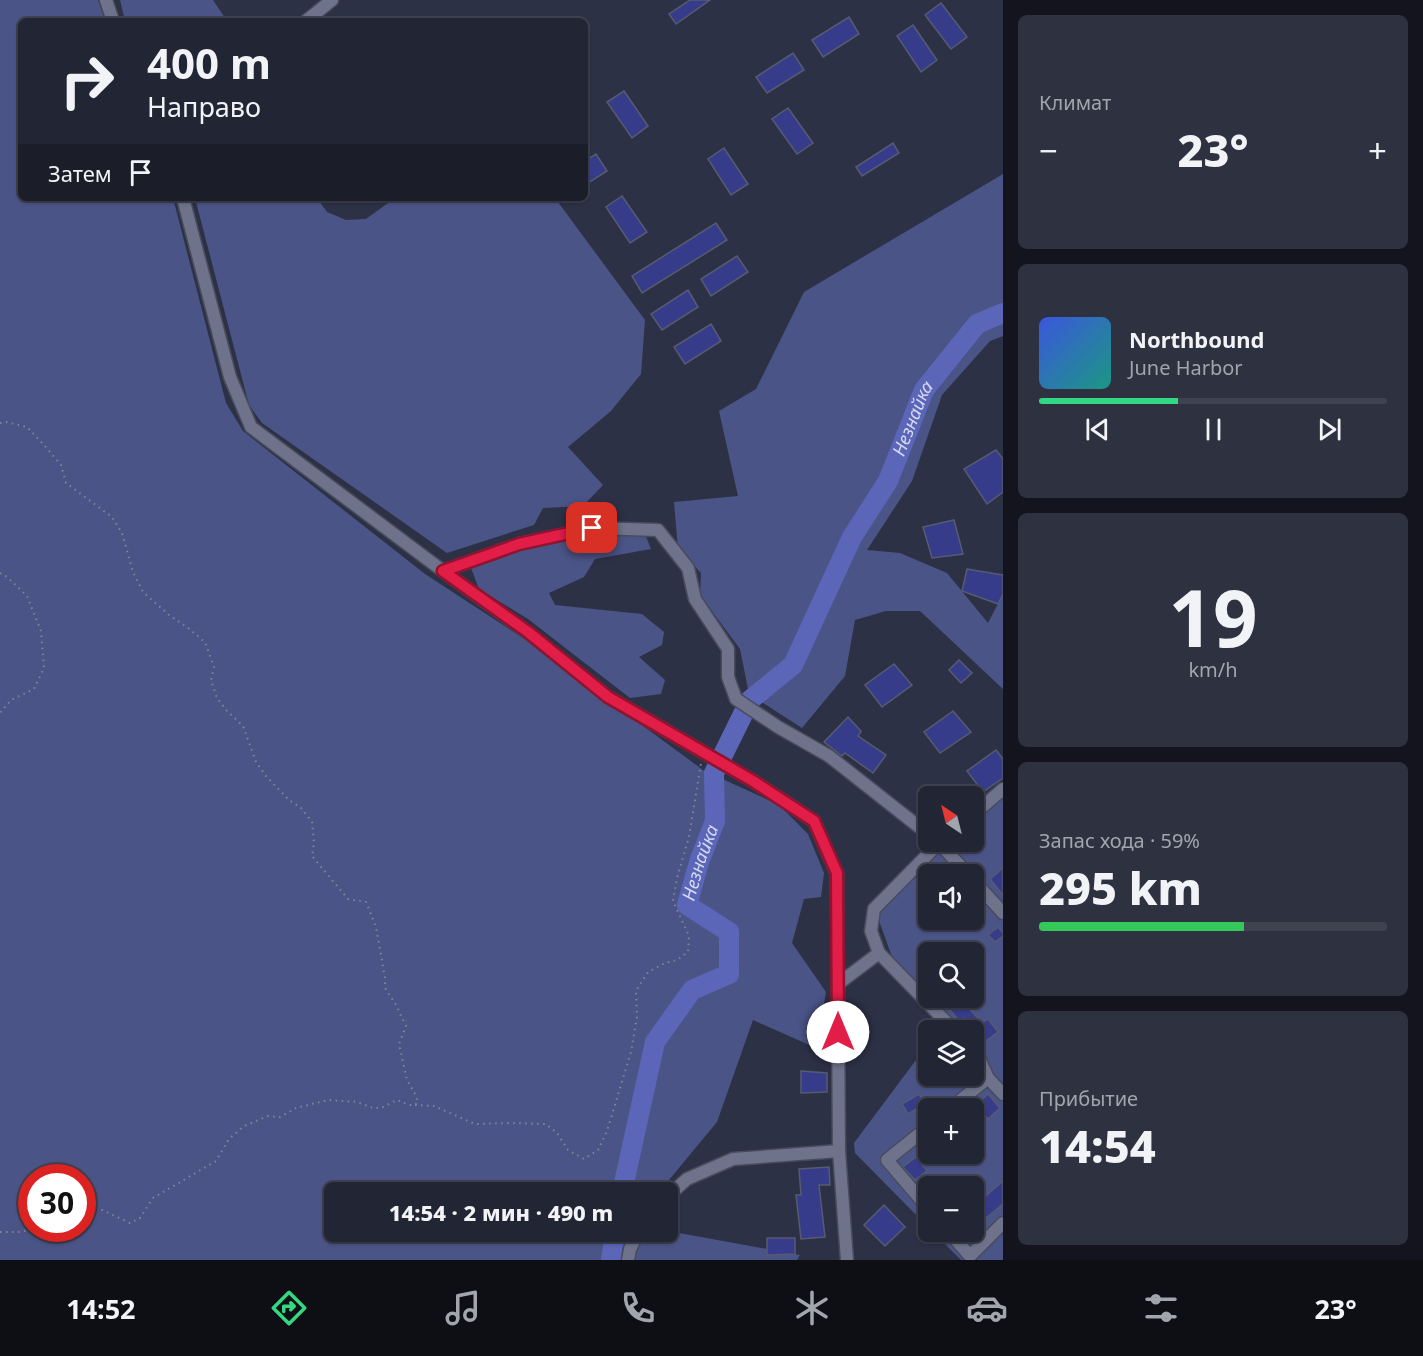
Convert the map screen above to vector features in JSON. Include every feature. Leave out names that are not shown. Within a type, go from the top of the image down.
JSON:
[{"type":"street","points":[[106,0],[112,18]]},
{"type":"street","points":[[310,18],[332,0]]},
{"type":"street","points":[[184,201],[230,377],[251,428],[528,632],[608,697],[753,781],[814,821],[837,873],[838,1151],[849,1258]]},
{"type":"street","points":[[443,571],[519,544],[592,528],[657,530],[688,568],[695,598],[728,649],[728,677],[736,699],[778,727],[829,756],[918,826]]},
{"type":"street","points":[[984,805],[1003,789]]},
{"type":"street","points":[[929,852],[874,909],[871,931],[879,953],[944,1020]]},
{"type":"street","points":[[948,852],[959,864]]},
{"type":"street","points":[[984,892],[1003,913]]},
{"type":"street","points":[[838,984],[879,953]]},
{"type":"street","points":[[984,1069],[988,1078],[1003,1094]]},
{"type":"street","points":[[963,1098],[988,1078]]},
{"type":"street","points":[[918,1135],[887,1160],[918,1196]]},
{"type":"street","points":[[678,1187],[687,1179],[733,1159],[838,1151]]},
{"type":"street","points":[[958,1242],[970,1256],[1003,1223]]},
{"type":"street","points":[[628,1260],[634,1242]]},
{"type":"path","points":[[0,423],[6,422],[27,427],[61,465],[66,483],[112,517],[122,533],[143,592],[205,642],[214,667],[212,680],[218,698],[227,711],[243,726],[256,762],[266,776],[289,800],[301,808],[312,822],[314,843],[312,856],[348,899],[366,902],[376,927],[385,988],[406,1026],[399,1044],[407,1080],[418,1102],[415,1105]]},
{"type":"path","points":[[0,573],[27,596],[41,631],[44,668],[34,689],[10,700],[0,713]]},
{"type":"path","points":[[96,1210],[102,1210],[130,1223],[140,1218],[153,1198],[216,1161],[230,1139],[244,1126],[268,1116],[280,1117],[296,1108],[328,1100],[357,1102],[373,1108],[381,1108],[397,1100],[409,1105],[434,1106],[475,1124],[546,1124],[558,1133],[568,1150],[584,1159],[598,1150],[608,1131],[631,1052],[637,1017],[636,991],[648,972],[665,963],[677,960],[688,952],[690,936],[673,901],[689,837],[702,751]]},
{"type":"path","points":[[0,1232],[18,1232]]},
{"type":"shaded area","points":[[0,0],[98,0],[104,18],[18,18],[18,201],[174,201],[226,403],[243,431],[425,574],[529,642],[703,770],[779,805],[808,834],[824,873],[821,897],[804,899],[792,943],[826,992],[816,1048],[753,1020],[717,1122],[667,1182],[324,1182],[324,1242],[678,1242],[678,1233],[800,1255],[797,1260],[0,1260]]},
{"type":"shaded area","points":[[120,0],[213,0],[225,18],[124,18]]},
{"type":"shaded area","points":[[1003,174],[1003,336],[990,341],[942,395],[912,481],[867,550],[900,553],[947,573],[988,623],[1003,594],[1003,689],[920,611],[886,611],[855,620],[845,676],[802,728],[749,694],[740,649],[700,595],[701,573],[678,549],[674,502],[738,496],[719,411],[756,389],[804,292]]},
{"type":"shaded area","points":[[196,201],[319,201],[327,212],[346,220],[366,219],[391,201],[557,201],[645,320],[641,374],[611,411],[568,447],[603,485],[583,506],[543,508],[534,525],[447,553],[262,423],[249,405]]},
{"type":"shaded area","points":[[587,534],[645,534],[651,549],[595,559],[584,577],[549,593],[555,605],[642,614],[664,632],[662,645],[639,657],[665,680],[661,694],[630,698],[528,619],[479,589],[471,568],[526,549]]},
{"type":"shaded area","points":[[1003,796],[1003,1260],[961,1260],[943,1242],[984,1242],[984,1176],[918,1176],[918,1217],[855,1153],[854,1143],[918,1057],[918,1086],[984,1086],[984,1020],[947,1020],[949,1017],[940,1008],[984,1008],[984,942],[918,942],[918,985],[892,957],[877,915],[918,871],[918,930],[984,930],[984,864],[925,864],[936,852],[984,852],[984,811]]},
{"type":"building","points":[[690,0],[710,0],[676,24],[669,14]]},
{"type":"building","points":[[941,3],[967,37],[951,49],[925,15]]},
{"type":"building","points":[[849,17],[859,34],[823,57],[812,40]]},
{"type":"building","points":[[913,25],[937,60],[921,72],[897,36]]},
{"type":"building","points":[[793,53],[804,70],[767,93],[756,77]]},
{"type":"building","points":[[624,91],[648,126],[632,138],[607,102]]},
{"type":"building","points":[[788,108],[813,143],[797,154],[772,119]]},
{"type":"building","points":[[893,143],[899,153],[862,176],[856,167]]},
{"type":"building","points":[[724,148],[748,184],[731,195],[708,159]]},
{"type":"building","points":[[596,154],[607,171],[588,183],[588,159]]},
{"type":"building","points":[[622,196],[647,232],[630,243],[606,207]]},
{"type":"building","points":[[716,223],[727,240],[642,293],[632,276]]},
{"type":"building","points":[[737,256],[748,272],[711,296],[701,279]]},
{"type":"building","points":[[688,290],[698,307],[662,330],[651,314]]},
{"type":"building","points":[[711,324],[721,341],[685,364],[674,347]]},
{"type":"building","points":[[996,450],[1003,459],[1003,492],[987,504],[964,469]]},
{"type":"building","points":[[954,520],[963,554],[932,558],[923,527]]},
{"type":"building","points":[[967,569],[1003,575],[1003,594],[998,604],[962,591]]},
{"type":"building","points":[[959,660],[972,673],[961,683],[949,670]]},
{"type":"building","points":[[894,664],[912,685],[882,707],[865,685]]},
{"type":"building","points":[[953,711],[971,732],[940,753],[924,732]]},
{"type":"building","points":[[848,717],[861,731],[858,736],[886,755],[873,773],[845,753],[842,756],[824,742]]},
{"type":"building","points":[[996,750],[1003,759],[1003,778],[984,791],[984,786],[978,786],[967,771]]},
{"type":"building","points":[[1003,868],[1003,895],[990,879]]},
{"type":"building","points":[[998,927],[1003,936],[995,942],[988,935]]},
{"type":"building","points":[[948,1008],[969,1008],[979,1020],[965,1018],[958,1020]]},
{"type":"building","points":[[988,1019],[998,1032],[984,1042],[984,1022]]},
{"type":"building","points":[[801,1071],[827,1073],[827,1092],[801,1093]]},
{"type":"building","points":[[919,1094],[921,1098],[918,1098],[918,1108],[908,1114],[902,1104]]},
{"type":"building","points":[[988,1094],[1000,1108],[988,1119],[984,1114],[984,1098]]},
{"type":"building","points":[[916,1157],[918,1164],[922,1164],[927,1171],[915,1180],[903,1167]]},
{"type":"building","points":[[829,1167],[830,1185],[819,1185],[825,1237],[801,1239],[796,1195],[801,1195],[799,1169]]},
{"type":"building","points":[[1003,1181],[1003,1204],[984,1220],[984,1197]]},
{"type":"building","points":[[884,1205],[905,1227],[885,1246],[864,1225]]},
{"type":"building","points":[[767,1238],[795,1238],[795,1254],[767,1255]]},
{"type":"waterway","name":"Незнайка","points":[[624,1182],[655,1042],[692,990],[729,974],[729,932],[687,905],[699,862],[715,821],[714,773],[750,700],[793,665],[852,537],[888,481],[924,390],[977,324],[1003,313]]},
{"type":"waterway","name":"Незнайка","points":[[611,1260],[614,1242]]},
{"type":"route","points":[[592,528],[519,544],[443,571],[528,632],[608,697],[753,781],[814,821],[837,873],[838,1032]]}]
